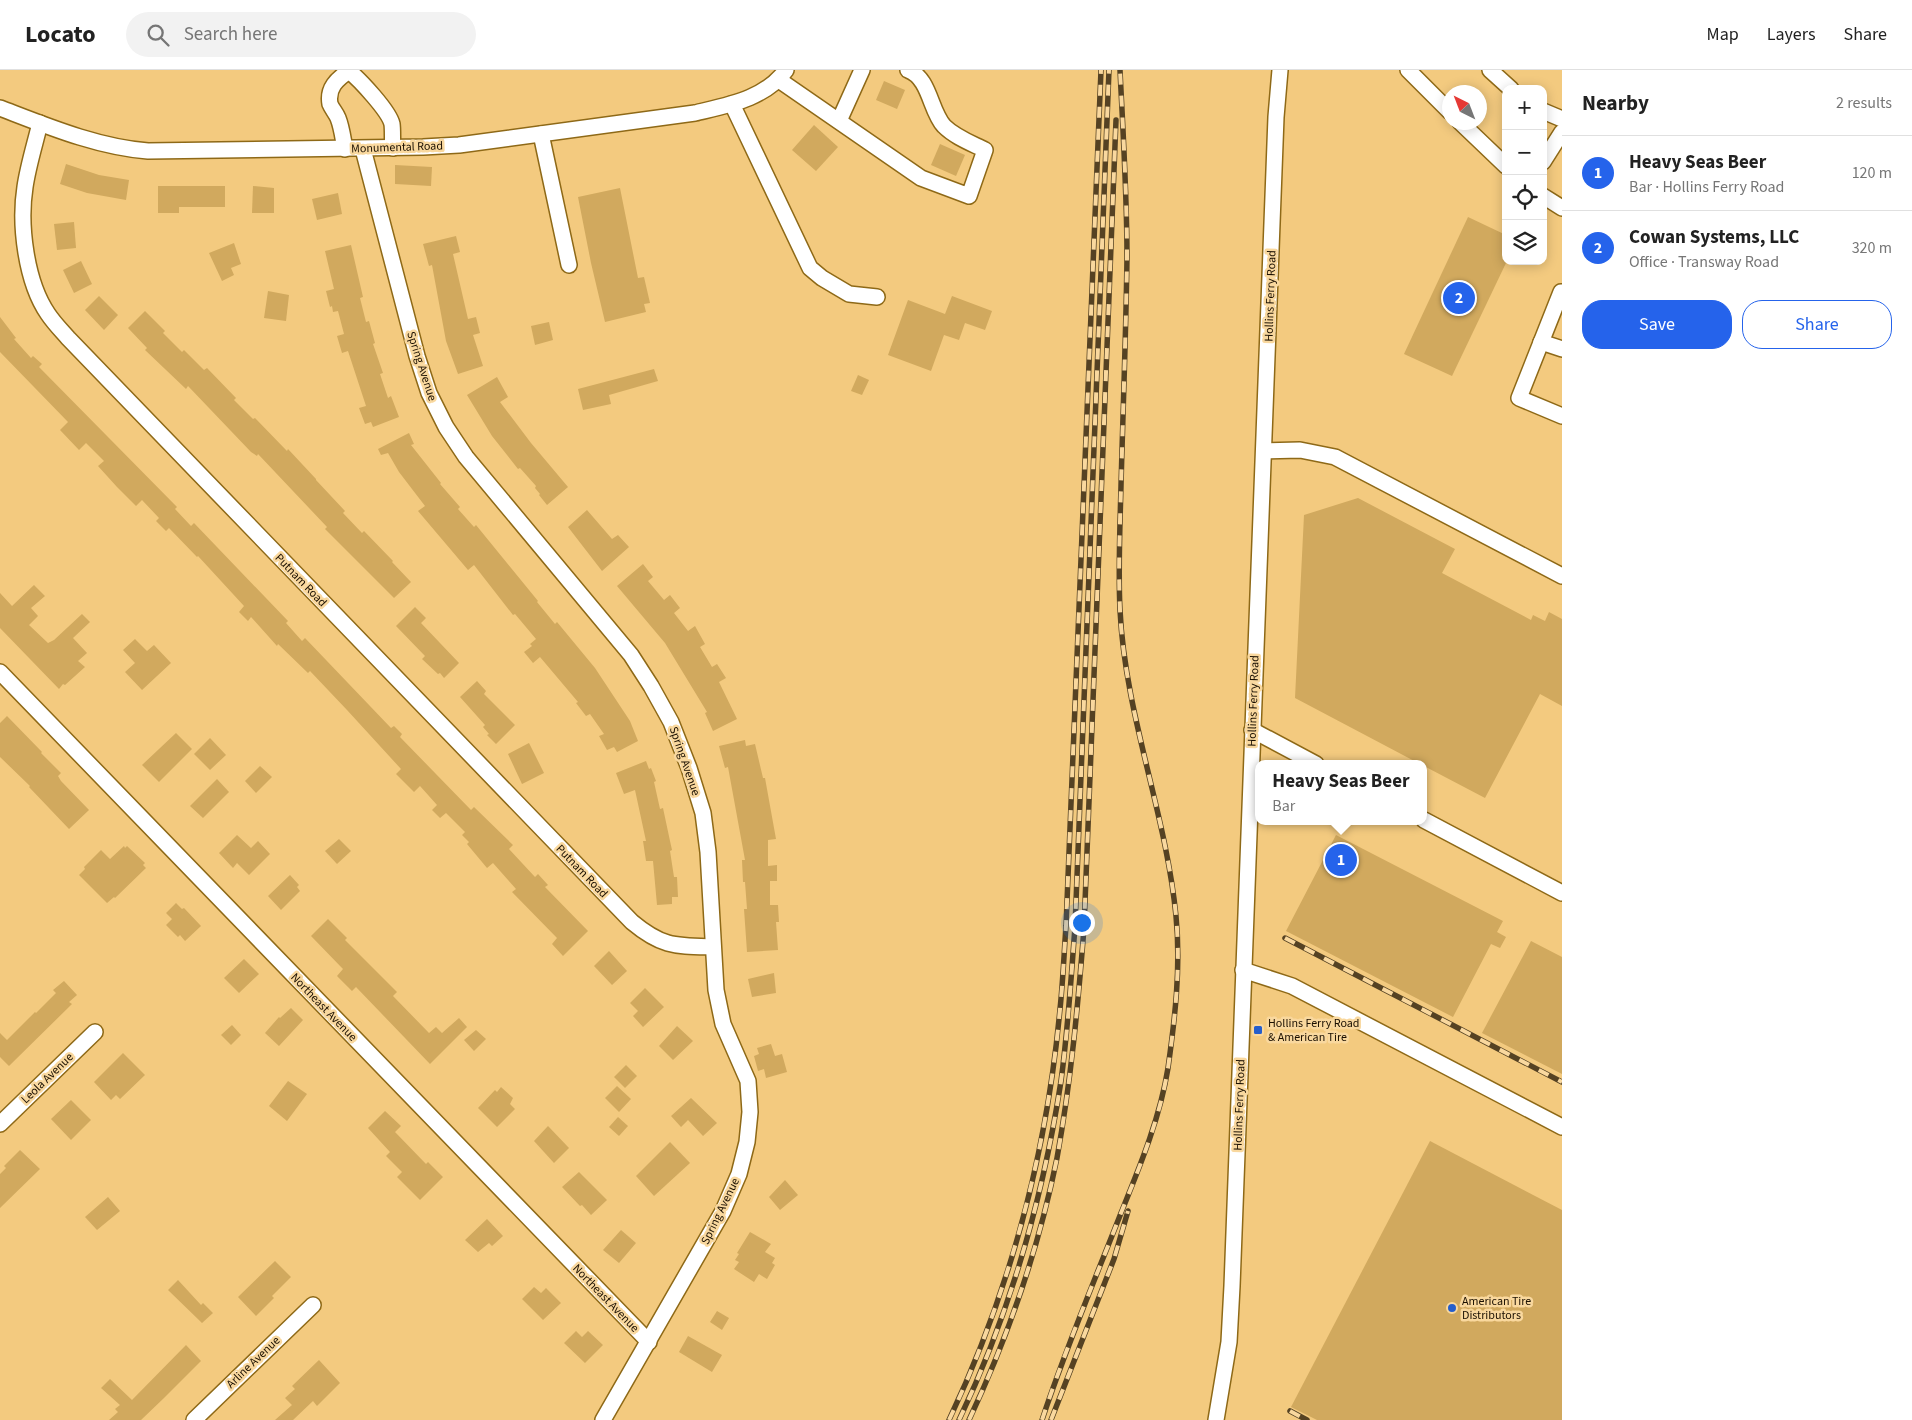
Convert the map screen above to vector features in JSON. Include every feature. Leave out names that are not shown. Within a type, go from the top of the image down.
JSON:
[{"type":"street","points":[[838,121],[862,70]]},
{"type":"street","points":[[783,75],[838,121],[921,178],[969,196],[985,150],[959,137],[943,125],[923,84],[912,71],[908,70]]},
{"type":"street","name":"Hollins Ferry Road","points":[[1216,1420],[1228,1342],[1232,1286],[1252,730],[1280,70]]},
{"type":"street","points":[[1408,70],[1442,104]]},
{"type":"street","points":[[1490,70],[1507,85]]},
{"type":"street","points":[[345,149],[342,131],[330,104],[330,94],[332,86],[348,71],[357,77],[390,118],[393,148]]},
{"type":"street","name":"Monumental Road","points":[[0,108],[40,123],[126,149],[148,151],[393,148],[459,144],[696,113],[732,104],[759,94],[783,75]]},
{"type":"street","points":[[732,104],[810,268],[822,278],[849,294],[877,297]]},
{"type":"street","points":[[1547,113],[1562,119]]},
{"type":"street","name":"Putnam Road","points":[[40,123],[24,187],[23,220],[26,254],[35,287],[47,313],[62,332],[632,922],[660,942],[678,946],[713,947]]},
{"type":"street","points":[[1468,130],[1502,162]]},
{"type":"street","points":[[1547,156],[1562,132]]},
{"type":"street","points":[[541,134],[569,265]]},
{"type":"street","name":"Spring Avenue","points":[[364,149],[417,356],[429,393],[446,427],[466,456],[631,655],[671,722],[690,768],[703,814],[709,860],[716,990],[723,1024],[748,1081],[750,1112],[746,1142],[739,1174],[723,1211],[604,1420]]},
{"type":"street","points":[[1547,199],[1562,208]]},
{"type":"street","points":[[1562,292],[1520,398],[1562,416]]},
{"type":"street","points":[[1541,342],[1562,349]]},
{"type":"street","points":[[1264,451],[1300,450],[1335,458],[1562,576]]},
{"type":"street","name":"Northeast Avenue","points":[[0,672],[649,1342]]},
{"type":"street","points":[[1252,730],[1308,760]]},
{"type":"street","points":[[1427,822],[1562,893]]},
{"type":"street","points":[[1243,970],[1292,986],[1562,1127]]},
{"type":"street","name":"Leola Avenue","points":[[0,1124],[95,1032]]},
{"type":"street","name":"Arline Avenue","points":[[194,1420],[313,1305]]},
{"type":"building","points":[[884,81],[905,90],[897,109],[876,100]]},
{"type":"building","points":[[814,125],[838,147],[816,171],[792,150]]},
{"type":"building","points":[[940,144],[965,155],[956,176],[931,165]]},
{"type":"building","points":[[66,164],[99,175],[129,180],[126,200],[87,193],[60,184]]},
{"type":"building","points":[[395,165],[432,167],[431,186],[395,184]]},
{"type":"building","points":[[158,186],[225,186],[225,207],[179,207],[179,213],[158,213]]},
{"type":"building","points":[[253,186],[274,188],[274,213],[252,213]]},
{"type":"building","points":[[620,188],[638,278],[644,277],[650,303],[644,304],[646,312],[605,322],[578,197]]},
{"type":"building","points":[[338,193],[342,214],[317,220],[312,199]]},
{"type":"building","points":[[1468,217],[1502,233],[1502,265],[1505,265],[1452,376],[1404,354]]},
{"type":"building","points":[[74,222],[76,248],[57,250],[54,224]]},
{"type":"building","points":[[456,236],[460,252],[453,254],[468,319],[476,317],[480,333],[473,335],[483,366],[458,374],[446,341],[432,265],[429,266],[423,244]]},
{"type":"building","points":[[234,243],[241,264],[231,268],[234,275],[222,281],[209,253]]},
{"type":"building","points":[[351,245],[363,297],[360,298],[366,322],[369,321],[375,343],[373,344],[383,373],[380,374],[388,398],[391,396],[399,417],[373,427],[371,422],[365,424],[359,408],[366,406],[348,351],[342,353],[337,336],[344,334],[338,311],[333,312],[332,306],[330,307],[326,291],[334,289],[325,251]]},
{"type":"building","points":[[81,261],[92,284],[74,293],[63,270]]},
{"type":"building","points":[[268,291],[289,295],[286,321],[264,318]]},
{"type":"building","points":[[99,296],[118,315],[104,330],[85,310]]},
{"type":"building","points":[[952,296],[992,311],[985,330],[965,323],[959,340],[944,335],[931,371],[888,355],[908,300],[945,314]]},
{"type":"building","points":[[145,311],[182,352],[184,350],[204,370],[207,368],[253,419],[255,418],[287,451],[288,449],[345,511],[343,513],[362,533],[364,531],[393,561],[411,582],[394,598],[325,529],[327,527],[258,454],[257,456],[251,452],[188,386],[186,389],[145,350],[147,348],[128,328]]},
{"type":"building","points":[[0,317],[16,338],[14,339],[31,358],[33,356],[42,364],[39,367],[177,507],[175,509],[191,526],[194,523],[288,621],[286,623],[302,641],[305,638],[391,728],[394,726],[402,734],[400,737],[471,810],[474,807],[513,845],[509,849],[535,877],[538,874],[548,885],[545,887],[588,931],[563,956],[552,944],[557,938],[512,892],[516,889],[493,863],[487,868],[467,844],[469,842],[462,835],[465,832],[446,813],[440,818],[432,810],[437,805],[420,786],[414,792],[396,774],[401,769],[347,710],[310,671],[308,673],[278,644],[277,646],[251,617],[248,621],[239,612],[244,606],[198,556],[169,528],[166,531],[156,521],[159,518],[142,500],[136,506],[117,487],[98,466],[104,461],[86,443],[79,450],[60,430],[68,422],[0,352]]},
{"type":"building","points":[[549,322],[553,340],[535,345],[531,326]]},
{"type":"building","points":[[654,369],[658,381],[609,395],[611,404],[583,410],[578,389]]},
{"type":"building","points":[[858,375],[869,380],[862,395],[851,391]]},
{"type":"building","points":[[497,377],[508,397],[500,402],[568,487],[547,505],[539,495],[535,488],[536,486],[520,468],[518,469],[492,436],[467,395]]},
{"type":"building","points":[[409,433],[414,444],[411,445],[460,507],[458,509],[474,527],[476,525],[555,624],[557,622],[595,668],[630,721],[638,741],[617,752],[614,747],[607,750],[599,736],[604,734],[590,714],[586,716],[576,703],[578,702],[540,657],[533,663],[524,652],[532,646],[530,644],[536,639],[515,614],[513,615],[474,565],[468,570],[418,511],[425,506],[399,472],[388,453],[381,455],[378,449]]},
{"type":"building","points":[[1358,498],[1455,549],[1442,573],[1531,620],[1533,615],[1545,621],[1549,612],[1562,619],[1562,706],[1540,694],[1485,798],[1427,768],[1427,760],[1412,760],[1295,698],[1304,515]]},
{"type":"building","points":[[587,510],[612,539],[618,535],[629,547],[602,571],[568,527]]},
{"type":"building","points":[[643,564],[653,577],[648,581],[664,600],[670,595],[680,608],[674,613],[688,631],[695,626],[705,644],[700,647],[712,667],[717,664],[726,678],[719,682],[737,719],[713,731],[705,713],[707,712],[665,643],[617,586]]},
{"type":"building","points":[[34,585],[45,596],[31,608],[38,616],[29,625],[48,643],[54,640],[82,614],[90,622],[73,638],[87,653],[78,661],[85,667],[59,689],[0,628],[0,593],[12,606]]},
{"type":"building","points":[[415,607],[426,618],[421,623],[459,663],[444,678],[422,659],[425,656],[396,626]]},
{"type":"building","points":[[135,639],[147,651],[154,645],[171,663],[142,690],[125,672],[135,663],[123,650]]},
{"type":"building","points":[[477,681],[486,691],[484,694],[515,725],[496,744],[487,735],[489,734],[483,727],[485,725],[460,697]]},
{"type":"building","points":[[7,716],[61,773],[58,776],[61,781],[89,810],[69,829],[30,786],[0,757],[0,723]]},
{"type":"building","points":[[176,733],[192,749],[159,782],[142,765]]},
{"type":"building","points":[[210,738],[226,755],[210,770],[194,754]]},
{"type":"building","points":[[745,740],[746,746],[755,744],[763,778],[765,778],[776,839],[768,840],[768,866],[777,865],[777,881],[770,881],[770,905],[778,905],[779,922],[776,922],[778,950],[747,952],[744,909],[747,909],[742,860],[745,860],[728,767],[725,768],[719,746]]},
{"type":"building","points":[[529,743],[544,773],[522,784],[508,754]]},
{"type":"building","points":[[646,761],[656,781],[654,782],[660,809],[663,808],[672,850],[670,851],[674,877],[677,877],[678,897],[672,897],[672,904],[657,905],[653,861],[646,861],[643,841],[646,841],[635,790],[624,794],[616,773]]},
{"type":"building","points":[[260,766],[272,777],[256,793],[245,781]]},
{"type":"building","points":[[217,779],[229,792],[203,818],[190,806]]},
{"type":"building","points":[[237,835],[251,848],[258,841],[270,854],[249,875],[237,863],[233,868],[219,853]]},
{"type":"building","points":[[1336,835],[1503,921],[1497,932],[1506,937],[1500,948],[1491,944],[1453,1017],[1286,931]]},
{"type":"building","points":[[339,839],[351,851],[337,864],[325,851]]},
{"type":"building","points":[[124,846],[125,848],[127,846],[145,863],[143,865],[146,868],[115,898],[107,903],[79,875],[85,869],[84,867],[101,850],[110,859]]},
{"type":"building","points":[[290,875],[299,885],[297,887],[300,891],[281,910],[268,896]]},
{"type":"building","points":[[176,903],[182,909],[184,908],[201,926],[185,941],[166,925],[172,919],[166,913]]},
{"type":"building","points":[[328,919],[347,938],[345,940],[397,992],[393,996],[429,1033],[436,1027],[442,1033],[459,1018],[467,1027],[430,1064],[356,987],[352,991],[337,976],[343,969],[311,936]]},
{"type":"building","points":[[1531,941],[1562,957],[1562,1074],[1482,1033]]},
{"type":"building","points":[[609,951],[627,971],[612,985],[594,966]]},
{"type":"building","points":[[244,959],[259,974],[239,993],[224,978]]},
{"type":"building","points":[[774,973],[776,993],[752,997],[748,979]]},
{"type":"building","points":[[64,981],[77,995],[69,1002],[72,1004],[9,1066],[0,1057],[0,1033],[7,1040],[56,993],[53,990]]},
{"type":"building","points":[[645,988],[664,1007],[643,1027],[633,1016],[638,1011],[630,1003]]},
{"type":"building","points":[[291,1008],[303,1020],[279,1046],[265,1033],[279,1017]]},
{"type":"building","points":[[232,1025],[241,1035],[231,1045],[221,1035]]},
{"type":"building","points":[[677,1026],[693,1041],[673,1060],[659,1046]]},
{"type":"building","points":[[476,1030],[486,1039],[474,1051],[464,1040]]},
{"type":"building","points":[[771,1044],[775,1056],[782,1054],[787,1072],[766,1078],[764,1069],[758,1071],[754,1056],[759,1054],[757,1048]]},
{"type":"building","points":[[123,1053],[145,1075],[120,1099],[116,1095],[111,1100],[94,1082]]},
{"type":"building","points":[[626,1065],[637,1076],[625,1088],[614,1077]]},
{"type":"building","points":[[288,1081],[307,1094],[287,1121],[269,1106]]},
{"type":"building","points":[[617,1086],[631,1099],[619,1112],[605,1098]]},
{"type":"building","points":[[501,1087],[513,1098],[510,1104],[515,1109],[497,1127],[478,1108],[495,1090],[497,1092]]},
{"type":"building","points":[[691,1098],[717,1123],[703,1136],[688,1120],[681,1127],[671,1116]]},
{"type":"building","points":[[71,1100],[91,1120],[71,1140],[51,1119]]},
{"type":"building","points":[[385,1111],[401,1126],[395,1132],[426,1164],[428,1162],[443,1177],[420,1200],[397,1177],[402,1172],[386,1156],[390,1152],[368,1128]]},
{"type":"building","points":[[618,1117],[628,1126],[619,1136],[609,1127]]},
{"type":"building","points":[[548,1126],[569,1148],[554,1163],[534,1141]]},
{"type":"building","name":"American Tire Distributors","points":[[1430,1141],[1562,1210],[1562,1420],[1317,1420],[1291,1407]]},
{"type":"building","points":[[670,1142],[690,1163],[654,1196],[636,1176]]},
{"type":"building","points":[[20,1150],[40,1169],[0,1208],[0,1174],[6,1168],[4,1166]]},
{"type":"building","points":[[579,1172],[607,1200],[591,1215],[562,1187]]},
{"type":"building","points":[[785,1180],[798,1195],[780,1210],[769,1197]]},
{"type":"building","points":[[108,1197],[120,1211],[97,1230],[85,1217]]},
{"type":"building","points":[[487,1219],[503,1236],[492,1246],[489,1243],[478,1252],[465,1240]]},
{"type":"building","points":[[621,1230],[636,1243],[619,1263],[603,1250]]},
{"type":"building","points":[[750,1232],[771,1244],[765,1252],[775,1258],[772,1263],[775,1265],[767,1279],[759,1274],[754,1282],[734,1269],[739,1262],[735,1260],[739,1254],[737,1253]]},
{"type":"building","points":[[275,1261],[291,1277],[256,1316],[238,1297]]},
{"type":"building","points":[[178,1280],[201,1305],[203,1303],[213,1313],[202,1323],[168,1290]]},
{"type":"building","points":[[534,1287],[541,1293],[546,1288],[561,1303],[543,1320],[522,1299]]},
{"type":"building","points":[[717,1311],[729,1318],[722,1330],[710,1322]]},
{"type":"building","points":[[576,1331],[582,1337],[588,1331],[603,1345],[585,1363],[564,1343]]},
{"type":"building","points":[[688,1336],[722,1355],[712,1372],[679,1352]]},
{"type":"building","points":[[186,1345],[201,1361],[164,1398],[141,1420],[109,1420],[118,1412],[115,1409],[120,1405],[101,1388],[110,1379],[132,1400]]},
{"type":"building","points":[[319,1360],[340,1383],[317,1406],[313,1401],[293,1420],[275,1420],[292,1405],[285,1398],[295,1389],[292,1386]]},
{"type":"railway","points":[[949,1420],[971,1371],[1008,1271],[1035,1167],[1046,1115],[1060,1009],[1066,926],[1101,70]]},
{"type":"railway","points":[[959,1420],[994,1338],[1022,1254],[1045,1168],[1061,1081],[1075,927],[1109,70]]},
{"type":"railway","points":[[1042,1420],[1070,1342],[1155,1123],[1168,1068],[1176,992],[1178,954],[1171,878],[1164,839],[1129,688],[1120,610],[1119,548],[1127,257],[1126,187],[1120,70]]},
{"type":"railway","points":[[969,1420],[997,1357],[1032,1258],[1057,1158],[1073,1043],[1084,928],[1116,120]]},
{"type":"railway","points":[[1285,938],[1562,1082]]},
{"type":"railway","points":[[1051,1420],[1114,1259],[1128,1211]]},
{"type":"railway","points":[[1290,1411],[1307,1420]]},
{"type":"place","name":"Cowan Systems, LLC","points":[[1459,298]]},
{"type":"place","name":"Heavy Seas Beer","points":[[1341,860]]},
{"type":"place","name":"Hollins Ferry Road & American Tire","points":[[1258,1030]]},
{"type":"place","name":"American Tire Distributors","points":[[1452,1308]]}]
